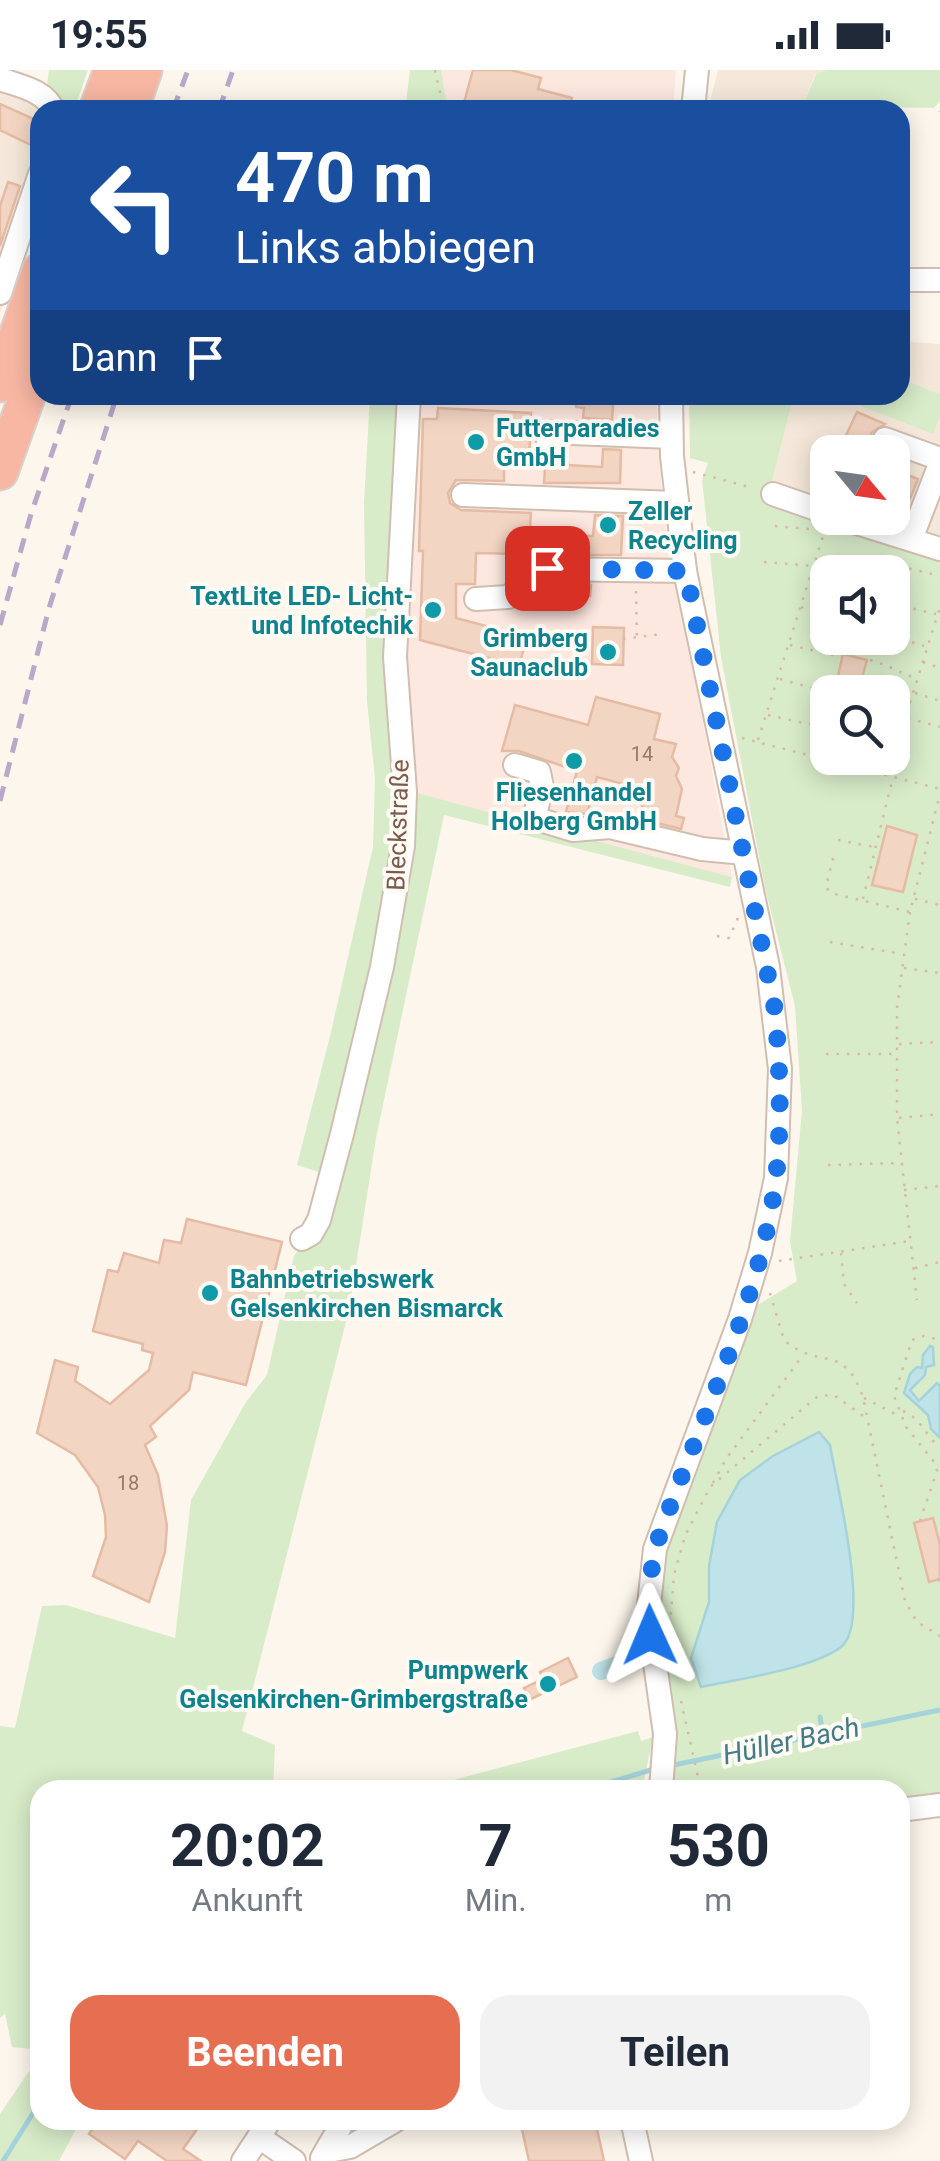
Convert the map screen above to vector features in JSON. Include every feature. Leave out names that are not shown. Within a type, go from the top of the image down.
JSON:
[{"type":"highway","points":[[101,100],[112,70]]},
{"type":"highway","points":[[134,100],[144,70]]},
{"type":"highway","points":[[0,384],[30,299]]},
{"type":"highway","points":[[0,472],[30,388]]},
{"type":"street","points":[[694,100],[697,70]]},
{"type":"street","points":[[0,79],[45,100]]},
{"type":"street","points":[[0,293],[30,204]]},
{"type":"street","points":[[910,280],[940,280]]},
{"type":"street","name":"Bleckstraße","points":[[302,1239],[311,1234],[319,1220],[342,1134],[382,966],[403,846],[405,792],[395,657],[409,405]]},
{"type":"street","points":[[663,1780],[677,1732],[648,1614],[655,1549],[740,1319],[760,1253],[776,1178],[780,1069],[768,967],[686,571],[676,503],[671,405]]},
{"type":"street","points":[[548,454],[548,432],[672,446]]},
{"type":"street","points":[[910,449],[940,462],[911,539]]},
{"type":"street","points":[[774,494],[803,496],[810,501]]},
{"type":"street","points":[[463,495],[676,503]]},
{"type":"street","points":[[898,535],[940,549]]},
{"type":"street","points":[[476,599],[508,597],[547,568],[686,571]]},
{"type":"street","points":[[515,765],[539,772],[542,787],[534,818],[573,830],[610,828],[702,850],[744,853]]},
{"type":"street","points":[[910,1809],[940,1805]]},
{"type":"street","points":[[244,2161],[264,2130]]},
{"type":"street","points":[[267,2130],[294,2161]]},
{"type":"street","points":[[333,2153],[356,2130]]},
{"type":"street","points":[[333,2153],[377,2130]]},
{"type":"street","points":[[634,2130],[640,2161]]},
{"type":"path","points":[[436,70],[442,100]]},
{"type":"path","points":[[672,446],[688,470],[774,494]]},
{"type":"path","points":[[775,526],[825,529],[817,555]]},
{"type":"path","points":[[764,562],[810,566]]},
{"type":"path","points":[[910,569],[940,576]]},
{"type":"path","points":[[636,570],[637,640]]},
{"type":"path","points":[[757,742],[810,576]]},
{"type":"path","points":[[800,607],[810,611]]},
{"type":"path","points":[[910,704],[940,607]]},
{"type":"path","points":[[910,608],[938,615]]},
{"type":"path","points":[[623,639],[662,634]]},
{"type":"path","points":[[931,635],[940,637]]},
{"type":"path","points":[[910,642],[928,647]]},
{"type":"path","points":[[788,644],[842,657]]},
{"type":"path","points":[[870,660],[918,679]]},
{"type":"path","points":[[923,662],[940,668]]},
{"type":"path","points":[[778,678],[810,687]]},
{"type":"path","points":[[914,692],[940,701]]},
{"type":"path","points":[[766,715],[810,725]]},
{"type":"path","points":[[910,717],[940,727]]},
{"type":"path","points":[[718,732],[940,792],[910,912],[897,1008],[900,1162],[917,1300]]},
{"type":"path","points":[[863,900],[891,776]]},
{"type":"path","points":[[930,831],[940,834]]},
{"type":"path","points":[[838,840],[876,847]]},
{"type":"path","points":[[833,858],[826,887],[831,893],[910,912]]},
{"type":"path","points":[[914,898],[940,905]]},
{"type":"path","points":[[717,936],[729,938],[742,911]]},
{"type":"path","points":[[830,942],[904,954]]},
{"type":"path","points":[[902,968],[940,973]]},
{"type":"path","points":[[898,1044],[940,1042]]},
{"type":"path","points":[[826,1054],[898,1054]]},
{"type":"path","points":[[897,1118],[940,1114]]},
{"type":"path","points":[[828,1165],[900,1162]]},
{"type":"path","points":[[903,1190],[940,1186]]},
{"type":"path","points":[[760,1253],[782,1261],[911,1241]]},
{"type":"path","points":[[840,1252],[844,1284],[857,1303]]},
{"type":"path","points":[[914,1268],[940,1262]]},
{"type":"path","points":[[774,1308],[784,1340],[804,1353],[842,1363],[853,1371],[863,1397],[905,1601],[923,1629],[940,1636]]},
{"type":"path","points":[[920,1521],[938,1469],[921,1449],[894,1396],[912,1340],[924,1336],[940,1340]]},
{"type":"path","points":[[669,1640],[674,1575],[686,1536],[726,1459],[804,1353]]},
{"type":"path","points":[[710,1487],[818,1396],[834,1395],[866,1418]]},
{"type":"path","points":[[863,1397],[902,1417]]},
{"type":"path","points":[[901,1410],[920,1422],[940,1448]]},
{"type":"path","points":[[921,1449],[929,1438]]},
{"type":"path","points":[[681,1701],[677,1732],[696,1780]]},
{"type":"shaded area","points":[[0,70],[12,70],[47,85],[58,100],[30,100],[30,229],[0,313]]},
{"type":"shaded area","points":[[441,70],[676,70],[674,100],[446,100]]},
{"type":"shaded area","points":[[718,70],[826,70],[815,74],[805,100],[710,100]]},
{"type":"shaded area","points":[[910,342],[940,344],[940,547],[902,535],[910,535],[910,435],[810,435],[810,504],[770,489],[791,405],[910,405]]},
{"type":"shaded area","points":[[413,405],[657,405],[663,510],[732,877],[410,791],[400,658]]},
{"type":"green space","points":[[49,70],[88,70],[78,100],[58,100],[47,85]]},
{"type":"green space","points":[[410,70],[441,70],[446,100],[406,100]]},
{"type":"green space","points":[[826,70],[940,70],[940,101],[934,108],[910,108],[910,100],[805,100],[816,74]]},
{"type":"green space","points":[[910,383],[940,394],[940,416],[933,434],[861,406],[910,405]]},
{"type":"green space","points":[[369,405],[406,405],[397,521],[410,791],[732,877],[730,887],[444,815],[376,1138],[349,1310],[242,1731],[275,1745],[273,1780],[30,1780],[30,2049],[12,2047],[5,2014],[0,2018],[0,1726],[15,1728],[42,1606],[66,1605],[175,1638],[191,1500],[246,1402],[267,1375],[294,1256],[310,1233],[328,1175],[297,1165],[373,847],[375,779],[367,701],[364,502]]},
{"type":"green space","points":[[689,405],[791,405],[770,489],[810,504],[810,535],[894,535],[940,552],[940,1793],[910,1799],[910,1780],[666,1780],[656,1614],[662,1548],[751,1309],[797,1281],[790,1241],[802,1110],[795,1006],[765,888],[721,657],[702,480],[708,463],[690,458]]},
{"type":"green space","points":[[638,1731],[641,1741],[653,1737],[644,1780],[454,1780]]},
{"type":"green space","points":[[30,2070],[30,2130],[76,2130],[59,2161],[0,2161],[0,2114]]},
{"type":"water","points":[[930,1346],[934,1365],[926,1367],[925,1375],[910,1390],[919,1401],[937,1383],[940,1386],[940,1438],[931,1429],[928,1415],[904,1393],[910,1374],[917,1367],[922,1368],[923,1355]]},
{"type":"water","points":[[819,1432],[830,1445],[849,1551],[853,1582],[850,1633],[841,1647],[812,1661],[701,1687],[691,1658],[709,1602],[709,1566],[717,1522],[740,1480],[773,1456]]},
{"type":"building","points":[[473,70],[511,70],[541,78],[538,89],[572,98],[572,100],[465,100]]},
{"type":"building","points":[[0,104],[30,118],[30,145],[0,130]]},
{"type":"building","points":[[8,182],[20,186],[0,246],[0,206]]},
{"type":"building","points":[[613,405],[612,420],[583,418],[584,408],[576,407]]},
{"type":"building","points":[[438,408],[531,413],[529,465],[504,464],[504,481],[456,480],[448,493],[450,503],[461,510],[531,513],[528,554],[476,553],[475,584],[456,584],[456,618],[527,637],[519,666],[420,640],[423,419],[437,419]]},
{"type":"building","points":[[857,412],[885,424],[871,435],[846,435]]},
{"type":"building","points":[[603,449],[621,450],[620,483],[544,483],[545,468],[560,462],[602,467]]},
{"type":"building","points":[[910,476],[918,479],[910,499]]},
{"type":"building","name":"Zeller Recycling","points":[[595,515],[623,516],[621,555],[583,555],[584,536],[593,536]]},
{"type":"building","points":[[557,584],[591,585],[590,596],[570,595],[569,610],[557,609]]},
{"type":"building","name":"Grimberg Saunaclub","points":[[593,627],[624,628],[623,665],[592,664]]},
{"type":"building","points":[[843,655],[867,660],[863,675],[838,675]]},
{"type":"building","points":[[596,697],[660,714],[654,739],[676,744],[672,757],[679,768],[676,776],[682,789],[676,816],[684,818],[681,829],[640,819],[643,807],[636,796],[639,788],[597,777],[587,814],[566,812],[577,771],[519,751],[502,751],[515,705],[588,725]]},
{"type":"building","points":[[887,826],[917,835],[903,892],[872,885]]},
{"type":"building","points":[[187,1219],[282,1242],[246,1385],[193,1372],[189,1390],[150,1426],[156,1437],[145,1445],[158,1475],[167,1526],[165,1552],[149,1602],[93,1576],[106,1537],[98,1487],[75,1455],[37,1433],[55,1360],[78,1367],[75,1381],[110,1404],[149,1370],[153,1353],[142,1350],[143,1344],[93,1331],[108,1270],[118,1272],[124,1253],[159,1263],[164,1240],[181,1243]]},
{"type":"building","points":[[933,1518],[940,1544],[940,1579],[929,1582],[914,1523]]},
{"type":"building","name":"Pumpwerk Gelsenkirchen-Grimbergstraße","points":[[568,1658],[577,1677],[529,1700],[524,1688],[543,1679],[540,1672]]},
{"type":"building","points":[[92,2130],[196,2130],[183,2149],[201,2161],[167,2161],[138,2141],[125,2159],[89,2134]]},
{"type":"building","points":[[522,2130],[597,2130],[604,2161],[529,2161]]},
{"type":"waterway","points":[[601,1671],[628,1661]]},
{"type":"waterway","name":"Hüller Bach","points":[[669,1766],[940,1710]]},
{"type":"waterway","points":[[820,1717],[823,1734]]},
{"type":"waterway","name":"Hüller Bach","points":[[618,1780],[654,1769]]},
{"type":"waterway","name":"Hüller Bach","points":[[3,2161],[30,2118]]},
{"type":"railway","points":[[177,100],[188,70]]},
{"type":"railway","points":[[222,100],[233,70]]},
{"type":"railway","points":[[0,625],[31,514],[69,405]]},
{"type":"railway","points":[[0,801],[49,608],[114,405]]},
{"type":"place","name":"Futterparadies GmbH","points":[[476,442]]},
{"type":"place","name":"Zeller Recycling","points":[[608,525]]},
{"type":"place","name":"TextLite LED- Licht- und Infotechik","points":[[433,610]]},
{"type":"place","name":"Grimberg Saunaclub","points":[[608,652]]},
{"type":"place","name":"Fliesenhandel Holberg GmbH","points":[[574,761]]},
{"type":"place","name":"Bahnbetriebswerk Gelsenkirchen Bismarck","points":[[210,1293]]},
{"type":"place","name":"Pumpwerk Gelsenkirchen-Grimbergstraße","points":[[548,1684]]},
{"type":"route","points":[[547,568],[686,571],[775,1010],[780,1129],[769,1217],[740,1319],[655,1549],[648,1614],[650,1635]]}]
